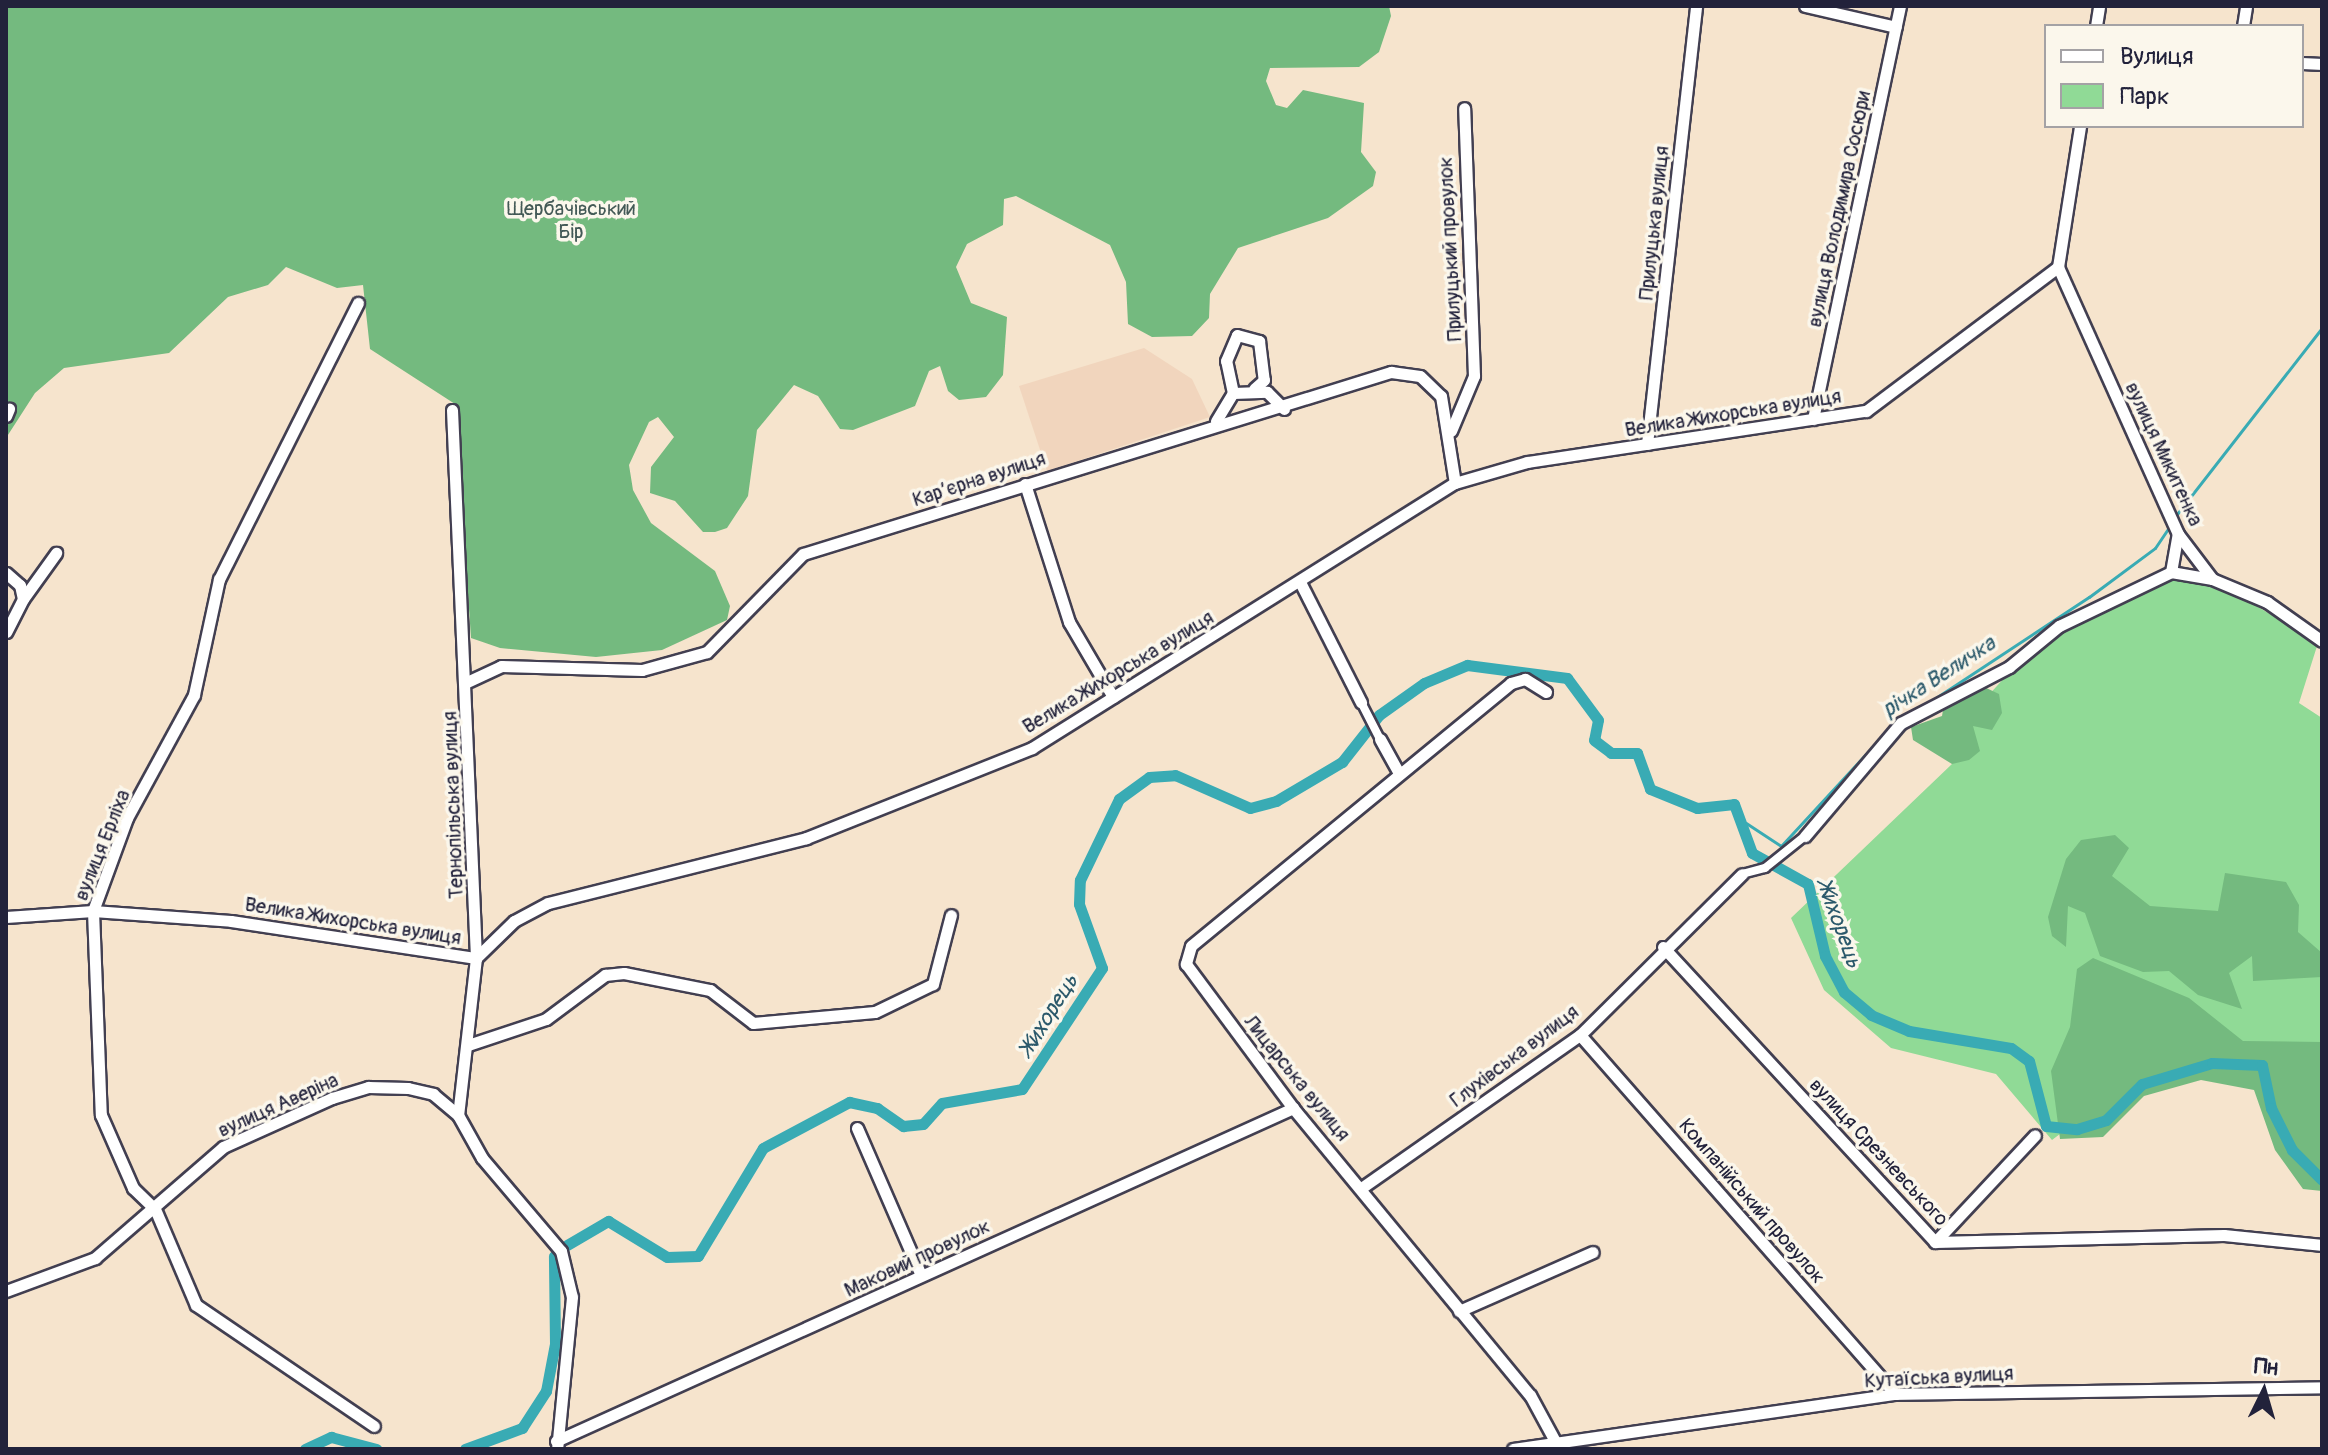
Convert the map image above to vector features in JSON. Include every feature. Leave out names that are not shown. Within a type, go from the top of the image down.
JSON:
[{"type":"street","name":"Прилуцька вулиця","points":[[1647,444],[1696,6]]},
{"type":"street","points":[[1805,6],[1896,27]]},
{"type":"street","name":"вулиця Володимира Сосюри","points":[[1813,419],[1900,6]]},
{"type":"street","name":"Прилуцький провулок","points":[[1451,431],[1474,376],[1464,108]]},
{"type":"street","points":[[2058,267],[2080,128]]},
{"type":"street","name":"Велика Жихорська вулиця","points":[[6,917],[93,911],[231,921],[476,958],[514,921],[548,903],[806,838],[1032,748],[1455,483],[1527,462],[1866,411],[2058,267]]},
{"type":"street","name":"вулиця Микитенка","points":[[2058,267],[2178,534],[2212,579]]},
{"type":"street","name":"вулиця Ерліха","points":[[358,303],[219,579],[194,695],[127,818],[93,911],[101,1115],[133,1188],[155,1209],[196,1305],[374,1426]]},
{"type":"street","points":[[1216,421],[1233,393],[1226,361],[1237,335],[1249,333],[1265,359],[1264,380],[1254,389],[1233,393]]},
{"type":"street","name":"Кар’єрна вулиця","points":[[467,682],[501,666],[642,670],[707,652],[803,554],[1216,421],[1284,409],[1391,372],[1420,376],[1441,396],[1451,431],[1455,483]]},
{"type":"street","points":[[1254,389],[1284,409]]},
{"type":"street","name":"Тернопільська вулиця","points":[[452,410],[467,682],[476,958],[458,1115]]},
{"type":"street","points":[[1025,484],[1069,622],[1113,697]]},
{"type":"street","points":[[2171,572],[2178,534]]},
{"type":"street","points":[[6,632],[23,599],[56,553]]},
{"type":"street","points":[[1742,874],[1765,868],[1805,836],[1901,723],[2009,667],[2059,626],[2171,572],[2212,579],[2267,602],[2322,641]]},
{"type":"street","points":[[6,573],[20,585],[23,599]]},
{"type":"street","points":[[1300,582],[1399,773]]},
{"type":"street","name":"Лицарська вулиця","points":[[1546,692],[1525,679],[1511,683],[1191,946],[1186,964],[1293,1108],[1364,1186],[1459,1311],[1530,1395],[1556,1443]]},
{"type":"street","name":"Глухівська вулиця","points":[[1364,1186],[1580,1035],[1663,947],[1742,874]]},
{"type":"street","points":[[468,1045],[546,1019],[605,975],[624,973],[710,990],[753,1023],[875,1012],[933,984],[951,915]]},
{"type":"street","name":"вулиця Срезневського","points":[[1663,947],[1935,1242],[2224,1235],[2322,1245]]},
{"type":"street","name":"Компанійський провулок","points":[[1580,1035],[1895,1394]]},
{"type":"street","name":"вулиця Аверіна","points":[[6,1291],[95,1258],[223,1147],[332,1098],[368,1087],[408,1088],[433,1094],[458,1115]]},
{"type":"street","name":"Маковий провулок","points":[[557,1445],[921,1275],[1293,1108]]},
{"type":"street","points":[[458,1115],[482,1158],[561,1251],[572,1297],[557,1445]]},
{"type":"street","points":[[857,1128],[921,1275]]},
{"type":"street","points":[[1935,1242],[2035,1135]]},
{"type":"street","points":[[1459,1311],[1593,1252]]},
{"type":"street","name":"Кутаїська вулиця","points":[[1513,1449],[1895,1394],[2322,1387]]},
{"type":"shaded area","points":[[1144,348],[1192,379],[1210,417],[1047,471],[1019,386]]},
{"type":"green space","name":"Щербачівський Бір","points":[[6,6],[1389,6],[1391,16],[1379,52],[1359,67],[1270,68],[1266,81],[1276,105],[1287,108],[1303,90],[1364,103],[1361,152],[1376,172],[1373,186],[1328,218],[1238,248],[1210,294],[1209,318],[1192,336],[1152,337],[1128,324],[1126,282],[1110,245],[1016,196],[1004,199],[1003,225],[967,244],[956,267],[971,303],[1007,317],[1003,375],[986,397],[959,400],[948,391],[940,366],[929,371],[915,406],[853,430],[840,429],[818,396],[794,385],[757,430],[748,496],[727,528],[715,532],[703,532],[675,501],[650,493],[651,467],[674,437],[658,417],[649,422],[629,465],[633,490],[651,523],[715,571],[730,606],[727,620],[662,650],[596,657],[500,648],[471,638],[455,404],[370,349],[363,285],[337,288],[286,267],[268,285],[228,297],[169,353],[64,368],[35,393],[6,438]]},
{"type":"green space","points":[[2165,575],[2212,579],[2318,643],[2299,703],[2322,718],[2322,1108],[2187,1038],[2052,1140],[1996,1074],[1891,1048],[1824,990],[1791,918],[1952,764],[1976,709],[2016,665],[2059,626]]},
{"type":"green space","points":[[1982,686],[1999,694],[2002,713],[1992,730],[1973,726],[1980,751],[1969,760],[1952,764],[1913,740],[1911,727],[1942,716],[1944,704]]},
{"type":"green space","points":[[2115,835],[2129,848],[2112,876],[2150,906],[2218,911],[2225,873],[2286,882],[2299,905],[2298,932],[2322,953],[2322,977],[2253,981],[2252,956],[2229,973],[2242,1009],[2198,995],[2169,971],[2143,972],[2100,956],[2085,913],[2068,906],[2066,947],[2052,936],[2048,917],[2066,859],[2081,840]]},
{"type":"green space","points":[[2093,958],[2189,998],[2243,1041],[2322,1042],[2322,1191],[2303,1189],[2275,1150],[2254,1090],[2201,1080],[2144,1096],[2103,1137],[2060,1139],[2051,1071],[2070,1027],[2077,969]]},
{"type":"waterway","name":"річка Величка","points":[[2177,514],[2322,328]]},
{"type":"waterway","name":"річка Величка","points":[[1928,703],[2089,597],[2155,548],[2167,530]]},
{"type":"waterway","name":"Жихорець","points":[[567,1245],[608,1221],[667,1257],[698,1256],[763,1148],[849,1102],[877,1108],[903,1126],[923,1124],[942,1103],[1022,1089],[1102,968],[1079,904],[1080,880],[1119,799],[1149,777],[1175,775],[1250,808],[1276,801],[1342,762],[1379,715],[1424,683],[1467,665],[1567,678],[1598,720],[1594,740],[1611,753],[1637,753],[1650,789],[1697,808],[1734,804],[1752,853],[1808,884],[1825,956],[1844,992],[1871,1015],[1909,1031],[2011,1048],[2029,1061],[2046,1126],[2077,1129],[2106,1120],[2142,1084],[2212,1063],[2262,1065],[2271,1108],[2292,1150],[2322,1180]]},
{"type":"waterway","name":"річка Величка","points":[[1746,823],[1781,846],[1889,729]]},
{"type":"waterway","name":"Жихорець","points":[[465,1449],[522,1428],[546,1391],[555,1344],[554,1256]]},
{"type":"waterway","name":"Жихорець","points":[[305,1449],[331,1437],[376,1449]]}]
